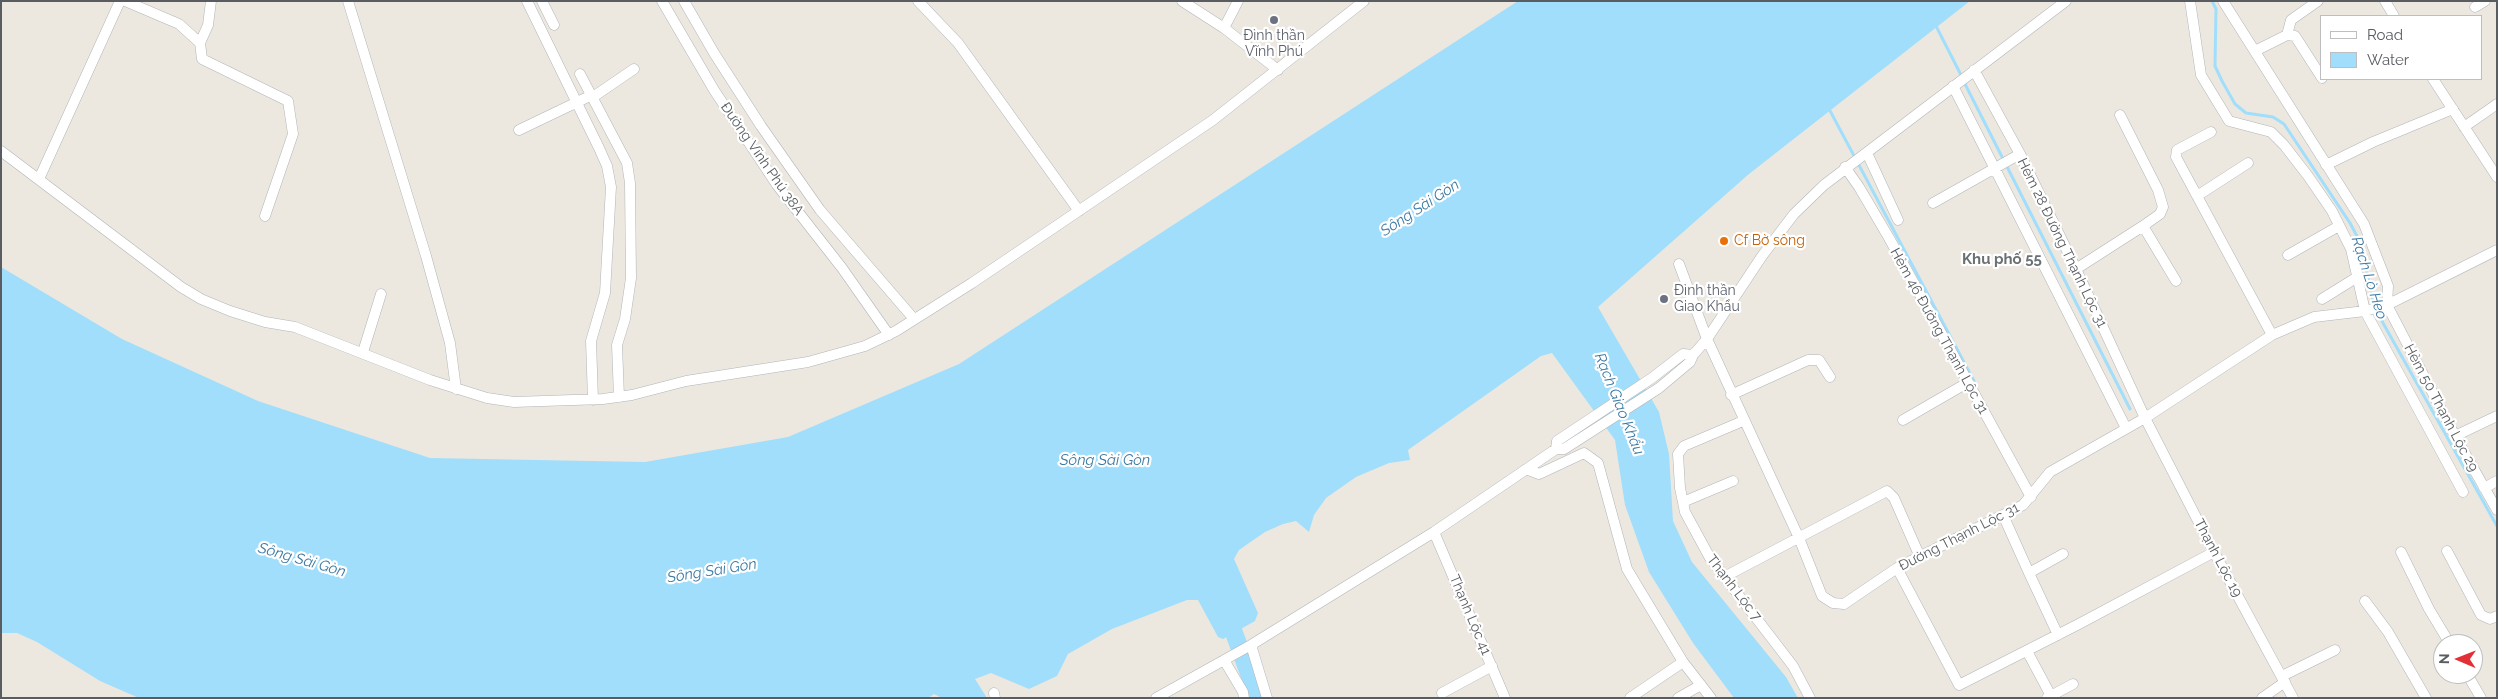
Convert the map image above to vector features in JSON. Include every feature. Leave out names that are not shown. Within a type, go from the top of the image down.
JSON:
[{"type":"street","points":[[39,179],[120,1]]},
{"type":"street","points":[[125,1],[179,24],[200,43]]},
{"type":"street","points":[[211,1],[208,25],[200,43],[202,59],[288,101],[293,134],[265,216]]},
{"type":"street","points":[[348,1],[426,256],[450,343],[456,389]]},
{"type":"street","points":[[527,1],[627,163],[630,183],[631,278],[625,319],[617,345],[619,397]]},
{"type":"street","points":[[542,1],[554,25]]},
{"type":"street","name":"Đường Vĩnh Phú 38A","points":[[662,1],[714,90],[777,185],[842,268],[889,335]]},
{"type":"street","points":[[684,1],[714,53],[761,126],[820,210],[914,319]]},
{"type":"street","points":[[918,1],[958,43],[1079,211]]},
{"type":"street","points":[[1182,1],[1224,28],[1278,70]]},
{"type":"street","points":[[1224,28],[1238,1]]},
{"type":"street","points":[[1,151],[119,241],[201,300],[265,322],[295,327],[456,389],[487,398],[514,402],[594,400],[619,397],[686,381],[808,362],[866,346],[889,335],[1079,211],[1213,120],[1364,1]]},
{"type":"street","points":[[1156,698],[1251,645],[1434,532],[1556,449],[1564,449],[1659,388],[1690,362],[1762,256],[1794,214],[1848,165],[2066,1]]},
{"type":"street","points":[[2190,1],[2201,75],[2229,121],[2271,132],[2308,176],[2340,226],[2351,249],[2368,311],[2464,492]]},
{"type":"street","points":[[2223,1],[2364,224],[2388,286],[2385,306]]},
{"type":"street","points":[[2287,35],[2291,20],[2318,1]]},
{"type":"street","points":[[2385,1],[2393,15]]},
{"type":"street","points":[[2255,52],[2287,35],[2295,36],[2320,75]]},
{"type":"street","points":[[519,130],[586,99],[634,69]]},
{"type":"street","name":"Hẻm 28 Đường Thạnh Lộc 31","points":[[1971,72],[2076,268],[2145,418]]},
{"type":"street","points":[[580,74],[607,166],[611,187],[605,293],[591,341],[594,400]]},
{"type":"street","points":[[2434,80],[2497,177]]},
{"type":"street","points":[[1955,84],[2126,428]]},
{"type":"street","points":[[2464,127],[2497,104]]},
{"type":"street","points":[[2326,165],[2374,142],[2453,110]]},
{"type":"street","points":[[2076,268],[2144,226],[2160,214],[2163,207],[2158,190],[2120,114]]},
{"type":"street","points":[[2211,132],[2177,150],[2176,157],[2272,335]]},
{"type":"street","points":[[1864,154],[1898,220]]},
{"type":"street","points":[[1933,203],[2016,157]]},
{"type":"street","points":[[2197,196],[2248,163]]},
{"type":"street","name":"Hẻm 46 Đường Thạnh Lộc 31","points":[[1848,165],[2031,497]]},
{"type":"street","points":[[2144,226],[2176,281]]},
{"type":"street","points":[[2288,255],[2340,226]]},
{"type":"street","name":"Đường Thạnh Lộc 31","points":[[1679,264],[1707,339],[1743,421],[1799,538],[1822,596],[1833,604],[1844,604],[1897,568],[2023,505],[2050,472],[2145,418],[2272,335],[2314,318],[2368,311],[2385,306],[2497,250]]},
{"type":"street","points":[[2322,299],[2359,276]]},
{"type":"street","points":[[363,352],[381,294]]},
{"type":"street","name":"Hẻm 50 Thạnh Lộc 29","points":[[2385,306],[2497,510]]},
{"type":"street","points":[[1556,449],[1557,441],[1652,378],[1683,354],[1693,355]]},
{"type":"street","points":[[1732,395],[1808,360],[1819,360],[1830,377]]},
{"type":"street","points":[[1903,420],[1967,383]]},
{"type":"street","points":[[2455,436],[2497,416]]},
{"type":"street","name":"Thạnh Lộc 19","points":[[2145,418],[2214,552],[2293,698]]},
{"type":"street","name":"Thạnh Lộc 7","points":[[1743,421],[1684,446],[1678,454],[1685,512],[1710,558],[1726,576],[1794,666],[1810,698]]},
{"type":"street","points":[[1526,469],[1539,474],[1584,453],[1598,463],[1627,569],[1684,662],[1711,698]]},
{"type":"street","points":[[1683,502],[1733,481]]},
{"type":"street","points":[[2484,488],[2497,481]]},
{"type":"street","points":[[1726,576],[1887,491],[1894,498],[1920,557]]},
{"type":"street","points":[[2003,514],[2058,635]]},
{"type":"street","name":"Thạnh Lộc 41","points":[[1434,532],[1506,698]]},
{"type":"street","points":[[2447,550],[2481,616],[2490,619],[2497,616]]},
{"type":"street","points":[[1897,568],[1959,685],[2214,552]]},
{"type":"street","points":[[2401,552],[2429,610],[2444,634]]},
{"type":"street","points":[[2029,573],[2062,554]]},
{"type":"street","points":[[2365,601],[2388,632],[2426,698]]},
{"type":"street","points":[[1251,645],[1267,698]]},
{"type":"street","points":[[2262,698],[2283,679],[2335,650]]},
{"type":"street","points":[[2027,651],[2049,697],[2073,684]]},
{"type":"street","points":[[1226,659],[1243,692],[1244,698]]},
{"type":"street","points":[[1630,698],[1684,662]]},
{"type":"street","points":[[1442,693],[1492,666]]},
{"type":"street","points":[[2473,684],[2481,698]]},
{"type":"street","points":[[1678,698],[1701,685]]},
{"type":"water","name":"Sông Sài Gòn","points":[[1518,1],[1970,1],[1749,174],[1598,307],[1659,412],[1669,454],[1673,521],[1692,562],[1786,677],[1798,698],[1734,698],[1693,643],[1649,572],[1625,505],[1615,440],[1552,353],[1541,356],[1408,450],[1410,460],[1389,463],[1356,477],[1326,498],[1314,515],[1309,532],[1296,521],[1283,524],[1265,532],[1239,550],[1234,559],[1258,613],[1255,621],[1223,639],[1218,637],[1198,600],[1187,600],[1112,629],[1068,654],[1057,676],[1029,689],[991,673],[975,679],[987,698],[942,698],[934,694],[928,698],[139,698],[100,681],[37,642],[17,633],[1,633],[1,267],[122,339],[258,401],[430,458],[645,462],[788,437],[959,364]]},
{"type":"waterway","name":"Rạch Lò Heo","points":[[2212,1],[2216,9],[2215,66],[2222,81],[2235,104],[2246,113],[2273,117],[2284,124],[2350,223],[2359,240],[2374,304],[2383,323],[2497,526]]},
{"type":"waterway","points":[[1935,24],[1962,77]]},
{"type":"waterway","points":[[1964,82],[2130,409]]},
{"type":"waterway","points":[[1828,107],[1974,381]]},
{"type":"waterway","points":[[1226,611],[1258,698]]},
{"type":"place","name":"Đình thần Vĩnh Phú","points":[[1274,20]]},
{"type":"place","name":"Cf Bờ sông","points":[[1724,241]]},
{"type":"place","name":"Đình thần Giao Khẩu","points":[[1664,299]]},
{"type":"district","name":"Khu phố 55","points":[[2002,259]]},
{"type":"water label","name":"Rạch Giao Khẩu","points":[[1619,404]]}]
